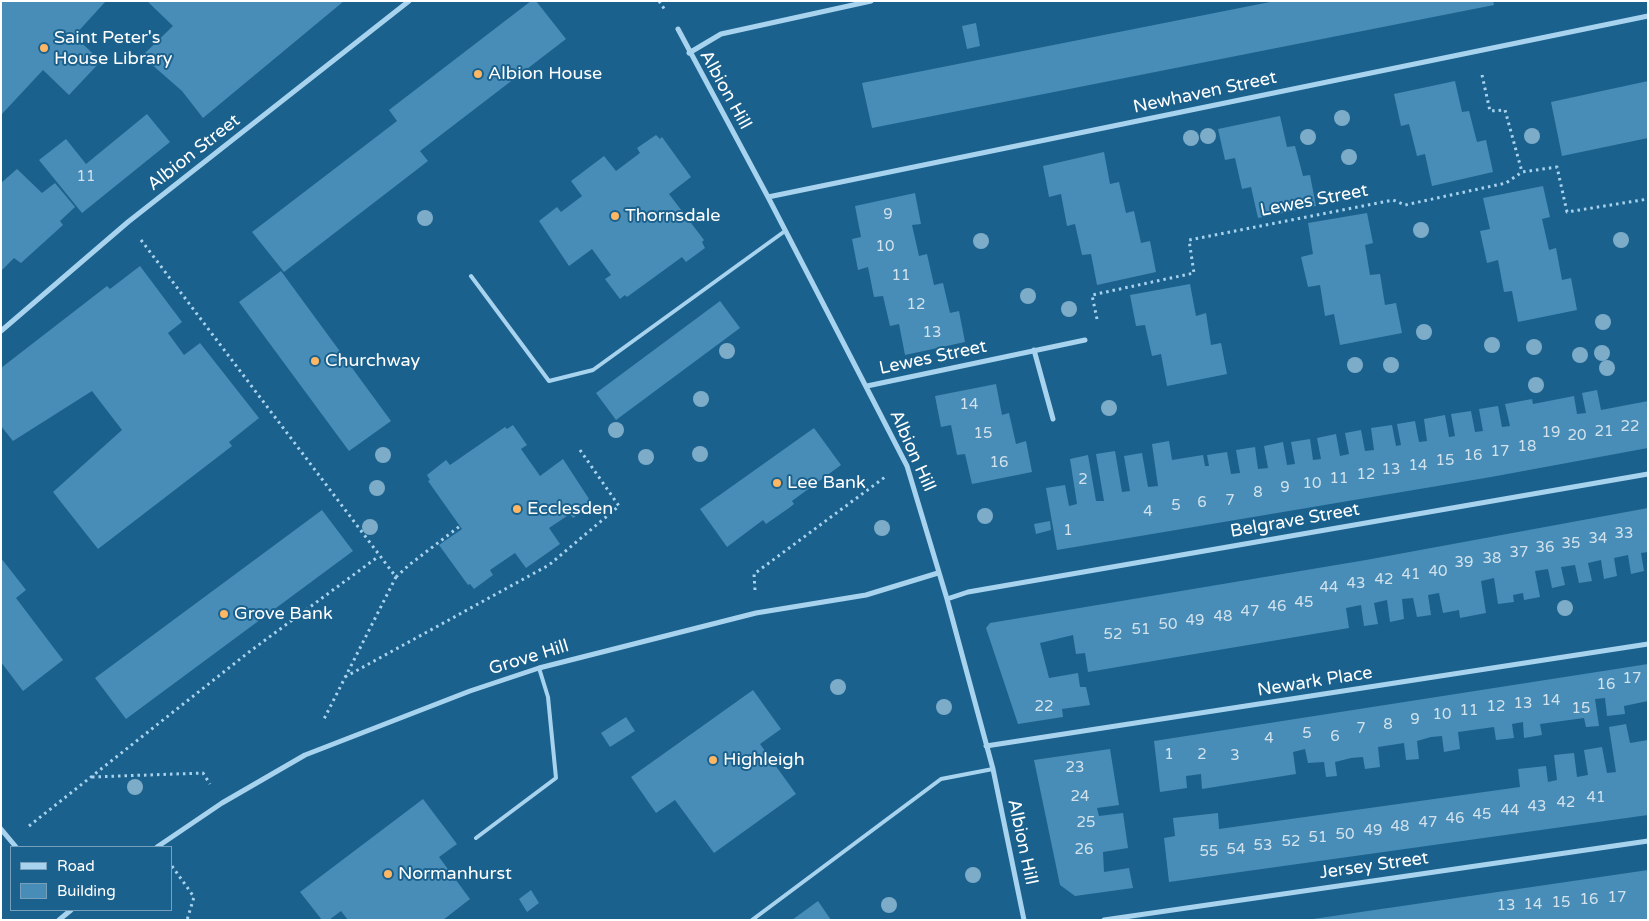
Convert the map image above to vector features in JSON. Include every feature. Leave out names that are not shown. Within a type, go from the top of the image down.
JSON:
[{"type":"street","name":"Albion Street","points":[[1,331],[128,222],[409,1]]},
{"type":"street","points":[[689,53],[721,34],[871,1]]},
{"type":"street","name":"Newhaven Street","points":[[768,196],[1648,16]]},
{"type":"street","name":"Albion Hill","points":[[678,29],[689,53],[768,196],[907,466],[920,502],[993,769],[1024,920]]},
{"type":"street","name":"Lewes Street","points":[[867,386],[1085,340]]},
{"type":"street","points":[[1034,350],[1053,419]]},
{"type":"street","name":"Belgrave Street","points":[[947,599],[968,592],[1648,474]]},
{"type":"street","name":"Grove Hill","points":[[158,846],[222,803],[305,756],[470,691],[539,668],[756,613],[866,595],[938,573]]},
{"type":"street","name":"Newark Place","points":[[986,746],[1648,644]]},
{"type":"street","points":[[1,829],[15,846]]},
{"type":"street","name":"Jersey Street","points":[[1104,920],[1648,841]]},
{"type":"lane","points":[[471,276],[549,381],[593,370],[785,232]]},
{"type":"lane","points":[[476,838],[556,778],[548,697],[539,668]]},
{"type":"lane","points":[[752,920],[941,779],[993,769]]},
{"type":"path","points":[[1478,52],[1490,111],[1505,110],[1522,172]]},
{"type":"path","name":"Lewes Street","points":[[1085,340],[1100,335],[1092,296],[1194,274],[1189,240],[1393,200],[1405,205],[1506,183],[1522,172],[1557,167],[1567,212],[1648,199]]},
{"type":"path","points":[[128,222],[396,578]]},
{"type":"path","points":[[345,677],[549,565],[619,506],[580,450]]},
{"type":"path","points":[[756,613],[754,574],[885,477],[907,466]]},
{"type":"path","points":[[305,756],[396,578],[409,565],[460,526]]},
{"type":"path","points":[[10,840],[249,652],[379,556]]},
{"type":"path","points":[[92,777],[203,773],[222,803]]},
{"type":"path","points":[[172,866],[194,897],[187,920]]},
{"type":"building","name":"Saint Peter's House Library","points":[[1,1],[106,1],[74,36],[101,61],[69,95],[43,70],[1,115]]},
{"type":"building","points":[[147,1],[344,1],[203,118],[182,91],[142,56],[173,26]]},
{"type":"building","points":[[531,1],[536,1],[566,39],[420,151],[428,161],[284,272],[252,232],[397,121],[389,110]]},
{"type":"building","points":[[1275,1],[1493,1],[1494,5],[872,128],[862,83]]},
{"type":"building","points":[[976,23],[980,46],[967,49],[962,26]]},
{"type":"building","points":[[1455,81],[1462,112],[1469,111],[1477,142],[1486,140],[1493,172],[1432,186],[1425,154],[1417,156],[1409,124],[1401,126],[1394,94]]},
{"type":"building","points":[[1648,81],[1648,138],[1562,156],[1551,102]]},
{"type":"building","points":[[147,114],[170,142],[82,213],[39,160],[66,139],[86,164]]},
{"type":"building","points":[[1280,116],[1287,147],[1295,146],[1303,176],[1310,175],[1316,206],[1258,218],[1251,187],[1242,189],[1235,158],[1225,160],[1218,129]]},
{"type":"building","name":"Thornsdale","points":[[656,135],[660,139],[662,137],[691,177],[669,194],[704,240],[702,242],[705,248],[686,262],[682,257],[627,297],[625,295],[620,299],[605,279],[611,275],[592,249],[569,266],[539,221],[557,207],[561,212],[582,196],[571,181],[604,156],[616,171],[640,153],[637,148]]},
{"type":"building","points":[[1104,152],[1110,184],[1119,182],[1126,213],[1134,211],[1141,243],[1150,241],[1156,272],[1097,285],[1091,254],[1082,255],[1075,224],[1067,226],[1061,194],[1049,197],[1043,166]]},
{"type":"building","points":[[17,169],[42,193],[55,183],[75,207],[60,221],[63,225],[21,263],[14,258],[1,271],[1,183]]},
{"type":"building","points":[[1543,186],[1550,217],[1542,219],[1549,250],[1556,248],[1562,280],[1571,278],[1577,310],[1518,322],[1512,291],[1504,292],[1498,260],[1487,263],[1480,231],[1490,229],[1483,198]]},
{"type":"building","points":[[915,193],[921,224],[912,225],[919,256],[927,254],[934,285],[943,283],[950,313],[959,311],[965,342],[905,355],[899,324],[890,326],[883,296],[874,297],[868,267],[858,270],[852,239],[861,237],[855,206]]},
{"type":"building","points":[[1367,213],[1373,243],[1365,245],[1370,275],[1380,274],[1385,305],[1396,303],[1402,333],[1340,345],[1334,314],[1325,316],[1320,285],[1308,287],[1301,257],[1313,254],[1308,223]]},
{"type":"building","points":[[140,266],[182,322],[168,333],[184,355],[200,343],[259,418],[229,442],[232,446],[98,549],[53,492],[122,430],[92,391],[13,441],[1,426],[1,368],[107,286],[110,289]]},
{"type":"building","name":"Churchway","points":[[281,271],[391,421],[349,451],[239,302]]},
{"type":"building","points":[[1190,284],[1196,316],[1206,313],[1211,345],[1221,343],[1227,374],[1167,386],[1161,354],[1152,356],[1145,325],[1136,326],[1130,295]]},
{"type":"building","points":[[720,301],[740,328],[616,420],[596,393]]},
{"type":"building","points":[[996,384],[1002,415],[1009,413],[1016,444],[1026,441],[1032,472],[972,484],[965,454],[957,455],[951,425],[941,427],[935,396]]},
{"type":"building","points":[[1597,390],[1601,410],[1648,401],[1648,448],[1491,477],[1057,550],[1046,488],[1065,485],[1069,506],[1077,504],[1070,459],[1088,455],[1096,501],[1104,501],[1096,454],[1115,451],[1122,492],[1130,491],[1124,456],[1142,453],[1148,487],[1158,486],[1152,444],[1169,441],[1172,460],[1203,455],[1205,466],[1209,466],[1207,455],[1227,452],[1231,474],[1240,473],[1236,450],[1255,447],[1258,469],[1268,468],[1264,446],[1283,442],[1287,465],[1295,464],[1291,442],[1310,439],[1313,460],[1321,459],[1317,438],[1336,434],[1340,456],[1349,454],[1345,433],[1361,430],[1365,451],[1374,450],[1371,428],[1392,425],[1396,446],[1401,445],[1397,424],[1415,421],[1419,442],[1427,441],[1424,419],[1445,415],[1449,437],[1455,436],[1451,414],[1471,411],[1475,432],[1483,431],[1479,409],[1498,406],[1502,427],[1510,426],[1505,404],[1532,399],[1533,404],[1574,396],[1577,414],[1586,413],[1582,393]]},
{"type":"building","name":"Ecclesden","points":[[513,425],[527,445],[521,449],[540,476],[563,459],[593,505],[573,518],[570,514],[549,528],[560,544],[526,568],[515,553],[490,570],[493,575],[474,589],[470,584],[468,585],[439,545],[462,529],[428,481],[430,480],[427,475],[446,460],[450,465],[505,427],[507,429]]},
{"type":"building","name":"Lee Bank","points":[[814,428],[841,465],[792,501],[794,504],[789,508],[766,524],[763,520],[727,547],[700,509]]},
{"type":"building","points":[[1648,508],[1648,552],[1641,553],[1644,571],[1631,574],[1628,555],[1614,558],[1617,576],[1604,579],[1601,560],[1588,563],[1592,581],[1579,583],[1575,565],[1561,567],[1565,585],[1552,588],[1548,569],[1535,571],[1540,597],[1524,600],[1523,593],[1513,595],[1514,602],[1498,604],[1494,578],[1481,581],[1486,613],[1460,618],[1459,610],[1443,613],[1439,593],[1428,595],[1431,615],[1417,617],[1413,598],[1402,599],[1404,619],[1390,622],[1387,600],[1374,603],[1378,624],[1364,626],[1361,605],[1346,608],[1349,628],[1088,672],[1085,653],[1076,654],[1073,635],[1040,643],[1049,678],[1078,673],[1080,687],[1086,687],[1090,705],[1062,709],[1063,717],[1018,724],[986,628],[990,623],[1366,560]]},
{"type":"building","name":"Grove Bank","points":[[322,510],[353,551],[126,719],[95,678]]},
{"type":"building","points":[[1050,521],[1051,530],[1036,534],[1034,524]]},
{"type":"building","points":[[1,558],[26,590],[16,598],[63,660],[23,691],[1,662]]},
{"type":"building","points":[[1648,664],[1648,701],[1624,706],[1625,714],[1607,716],[1605,698],[1595,699],[1599,726],[1586,727],[1584,718],[1540,724],[1542,735],[1524,738],[1523,722],[1512,724],[1514,738],[1496,740],[1494,727],[1458,732],[1460,749],[1444,752],[1442,736],[1431,737],[1417,741],[1419,759],[1406,760],[1404,743],[1378,747],[1380,767],[1365,769],[1363,757],[1351,758],[1335,762],[1337,776],[1326,777],[1324,762],[1308,763],[1305,749],[1293,752],[1296,774],[1202,789],[1201,774],[1186,776],[1187,788],[1160,792],[1154,741]]},
{"type":"building","name":"Highleigh","points":[[753,690],[781,729],[760,744],[796,794],[714,853],[675,800],[656,813],[631,777]]},
{"type":"building","points":[[626,717],[635,731],[610,747],[601,733]]},
{"type":"building","points":[[1626,724],[1630,743],[1648,740],[1648,815],[1169,882],[1164,838],[1175,836],[1173,818],[1218,813],[1219,829],[1520,787],[1518,769],[1546,766],[1548,782],[1557,780],[1554,755],[1574,753],[1577,777],[1588,775],[1584,750],[1602,747],[1607,773],[1616,772],[1609,727]]},
{"type":"building","points":[[1110,749],[1119,805],[1097,808],[1099,816],[1123,813],[1128,848],[1103,852],[1104,872],[1129,868],[1133,888],[1075,896],[1060,885],[1034,760]]},
{"type":"building","name":"Normanhurst","points":[[423,799],[457,844],[439,857],[470,899],[443,920],[348,920],[341,911],[329,920],[322,920],[300,892]]},
{"type":"building","points":[[1648,870],[1648,920],[1313,920],[1313,919]]},
{"type":"building","points":[[531,890],[539,903],[527,912],[519,899]]},
{"type":"building","points":[[818,901],[831,920],[792,920]]},
{"type":"place","name":"Saint Peter's House Library","points":[[44,48]]},
{"type":"place","name":"Albion House","points":[[478,74]]},
{"type":"place","name":"Thornsdale","points":[[615,216]]},
{"type":"place","name":"Churchway","points":[[315,361]]},
{"type":"place","name":"Lee Bank","points":[[777,483]]},
{"type":"place","name":"Ecclesden","points":[[517,509]]},
{"type":"place","name":"Grove Bank","points":[[224,614]]},
{"type":"place","name":"Highleigh","points":[[713,760]]},
{"type":"place","name":"Normanhurst","points":[[388,874]]}]
